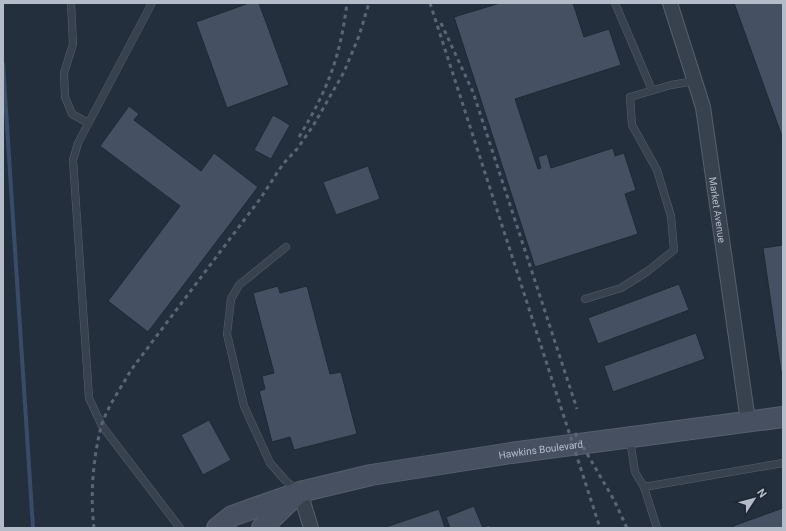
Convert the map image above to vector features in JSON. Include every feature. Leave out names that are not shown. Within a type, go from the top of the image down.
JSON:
[{"type":"main road","name":"Hawkins Boulevard","points":[[218,528],[232,516],[300,492],[371,475],[511,453],[783,417]]},
{"type":"main road","name":"Hawkins Boulevard","points":[[262,528],[300,492]]},
{"type":"street","name":"Market Avenue","points":[[670,3],[703,107],[748,421]]},
{"type":"street","points":[[300,492],[311,528]]},
{"type":"lane","points":[[71,3],[73,44],[64,73],[65,97],[72,114],[88,123]]},
{"type":"lane","points":[[145,3],[148,11]]},
{"type":"lane","points":[[152,3],[88,123],[78,143],[73,160],[89,398],[102,426],[180,528]]},
{"type":"lane","points":[[615,3],[652,90]]},
{"type":"lane","points":[[584,299],[621,288],[648,271],[674,250],[671,216],[657,170],[632,125],[630,97],[652,90],[695,81]]},
{"type":"lane","points":[[286,247],[238,284],[231,299],[227,334],[244,406],[270,463],[284,480],[300,492]]},
{"type":"lane","points":[[629,437],[635,472],[644,488],[657,528]]},
{"type":"lane","points":[[644,488],[783,462]]},
{"type":"building","points":[[249,3],[259,3],[289,85],[227,108],[196,22]]},
{"type":"building","points":[[500,3],[573,3],[584,37],[609,29],[621,65],[515,99],[538,169],[541,168],[538,157],[547,154],[551,168],[613,148],[615,156],[624,153],[636,190],[625,194],[638,234],[535,267],[454,17]]},
{"type":"building","points":[[734,3],[783,3],[783,139]]},
{"type":"building","points":[[129,106],[139,114],[134,120],[201,171],[214,153],[258,187],[148,332],[108,301],[180,206],[100,146]]},
{"type":"building","points":[[273,115],[290,125],[271,159],[254,150]]},
{"type":"building","points":[[368,166],[380,199],[336,215],[323,182]]},
{"type":"building","points":[[783,245],[783,372],[781,372],[763,248]]},
{"type":"building","points":[[679,284],[689,310],[598,344],[588,318]]},
{"type":"building","points":[[278,286],[280,293],[307,286],[330,374],[341,372],[357,434],[294,450],[290,437],[272,442],[259,391],[265,389],[262,376],[274,373],[253,293]]},
{"type":"building","points":[[696,333],[705,359],[613,392],[604,366]]},
{"type":"building","points":[[209,420],[231,460],[203,475],[181,435]]},
{"type":"building","points":[[474,506],[483,528],[450,528],[446,517]]},
{"type":"building","points":[[783,508],[783,528],[734,528],[733,526]]},
{"type":"building","points":[[439,509],[445,528],[383,528]]},
{"type":"building","points":[[489,525],[491,528],[483,528]]},
{"type":"waterway","points":[[3,64],[33,528]]},
{"type":"railway","points":[[299,137],[318,104],[331,73],[341,40],[347,3]]},
{"type":"railway","points":[[94,528],[92,503],[94,464],[101,427],[110,405],[131,370],[260,199],[283,164],[297,149],[313,126],[344,72],[359,36],[369,3]]},
{"type":"railway","points":[[430,3],[600,528]]},
{"type":"railway","points":[[441,23],[473,92],[577,409]]},
{"type":"railway","points":[[575,433],[614,500],[627,528]]}]
